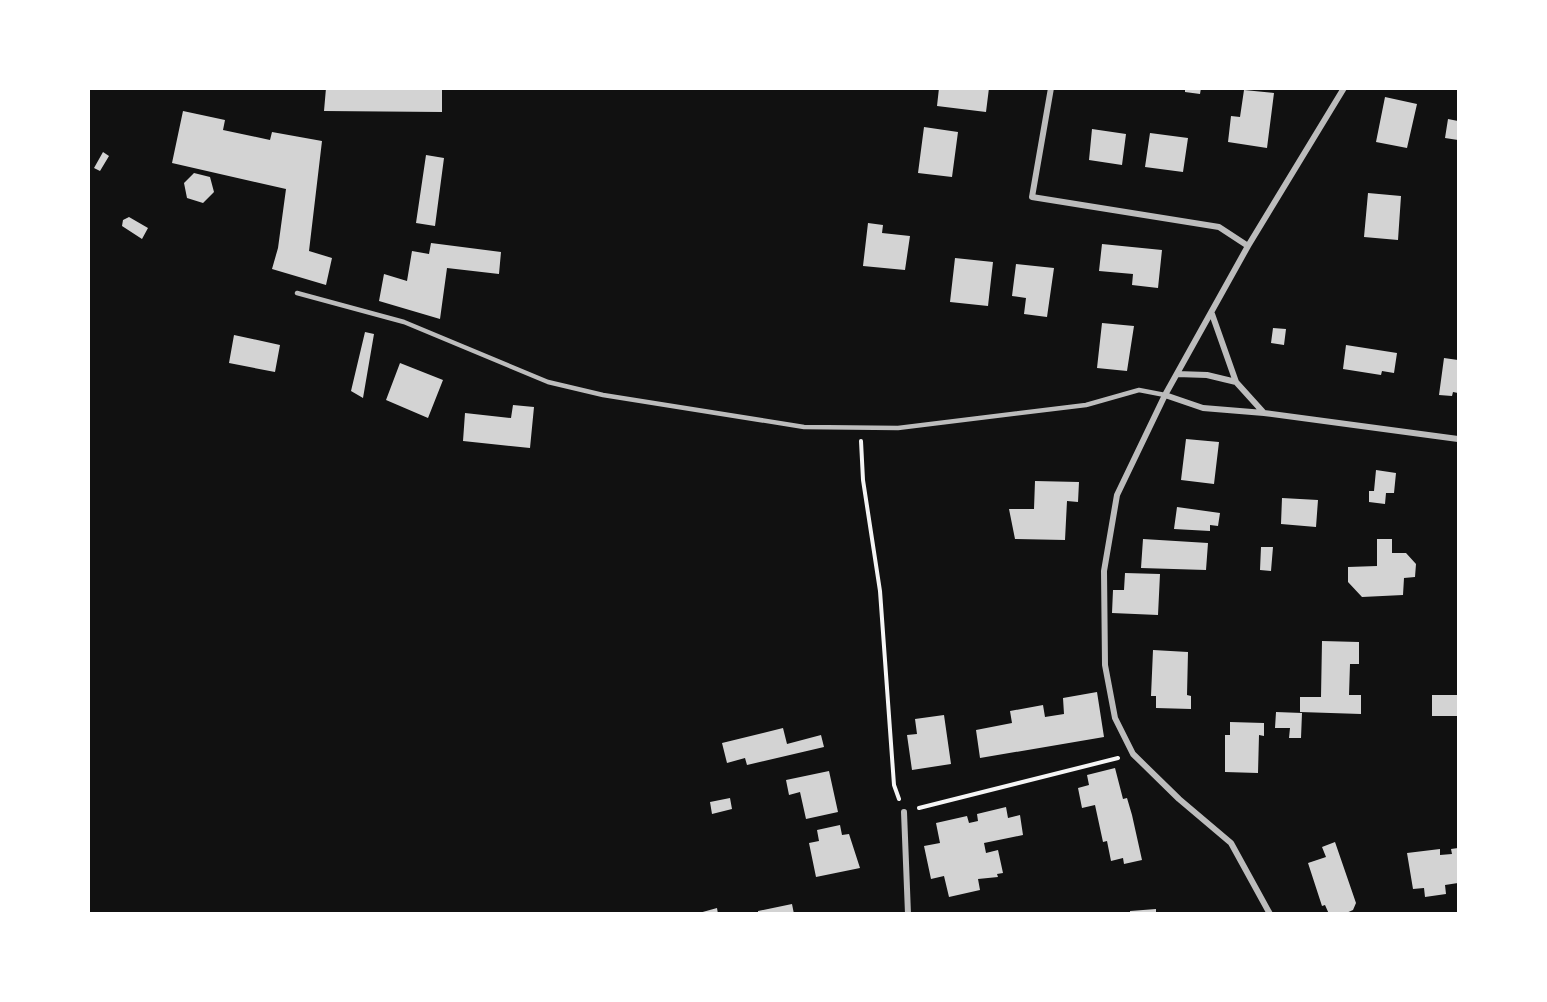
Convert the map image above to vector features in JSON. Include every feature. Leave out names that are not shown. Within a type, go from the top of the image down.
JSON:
[{"type":"street","points":[[1051,88],[1032,197],[1219,227],[1248,246]]},
{"type":"street","points":[[1270,914],[1231,843],[1179,799],[1133,754],[1115,718],[1105,665],[1104,571],[1117,495],[1165,395],[1248,246],[1344,88]]},
{"type":"street","points":[[1212,314],[1236,382],[1264,414]]},
{"type":"street","points":[[1177,374],[1207,375],[1236,382]]},
{"type":"street","points":[[1165,395],[1203,408],[1458,439]]},
{"type":"street","points":[[904,812],[908,914]]},
{"type":"lane","points":[[297,293],[404,322],[548,382],[603,395],[804,427],[898,428],[991,419],[1086,405],[1139,390],[1165,395]]},
{"type":"path","points":[[860,429],[863,480],[880,591],[894,785],[904,812],[1133,754]]},
{"type":"building","points":[[326,88],[442,88],[442,112],[324,111]]},
{"type":"building","points":[[939,88],[989,88],[986,112],[937,106]]},
{"type":"building","points":[[1185,88],[1201,88],[1200,94],[1185,92]]},
{"type":"building","points":[[1244,90],[1274,93],[1267,148],[1228,142],[1231,116],[1240,117]]},
{"type":"building","points":[[1385,97],[1417,104],[1407,148],[1376,142]]},
{"type":"building","points":[[183,111],[225,120],[223,130],[270,140],[272,132],[322,141],[309,251],[332,258],[326,285],[272,269],[278,248],[286,189],[172,163]]},
{"type":"building","points":[[1448,119],[1458,121],[1458,140],[1445,138]]},
{"type":"building","points":[[924,127],[958,132],[952,177],[918,173]]},
{"type":"building","points":[[1092,129],[1126,134],[1122,165],[1089,160]]},
{"type":"building","points":[[1150,133],[1188,138],[1183,172],[1145,167]]},
{"type":"building","points":[[103,152],[109,156],[100,171],[94,168]]},
{"type":"building","points":[[426,155],[444,158],[435,226],[416,223]]},
{"type":"building","points":[[194,173],[210,177],[214,192],[203,203],[187,198],[184,183]]},
{"type":"building","points":[[1368,193],[1401,196],[1398,240],[1364,237]]},
{"type":"building","points":[[129,217],[148,228],[142,239],[122,226],[123,220]]},
{"type":"building","points":[[868,223],[883,225],[882,233],[910,236],[905,270],[863,266]]},
{"type":"building","points":[[431,243],[501,252],[499,274],[447,268],[440,319],[379,301],[384,274],[407,281],[412,251],[429,254]]},
{"type":"building","points":[[1102,244],[1162,250],[1158,288],[1132,285],[1133,274],[1099,271]]},
{"type":"building","points":[[955,258],[993,262],[988,306],[950,302]]},
{"type":"building","points":[[1016,264],[1054,268],[1047,317],[1024,314],[1026,298],[1012,296]]},
{"type":"building","points":[[1102,323],[1134,326],[1127,371],[1097,368]]},
{"type":"building","points":[[1273,328],[1286,329],[1284,345],[1271,343]]},
{"type":"building","points":[[365,332],[374,334],[363,398],[351,391]]},
{"type":"building","points":[[234,335],[280,345],[275,372],[229,363]]},
{"type":"building","points":[[1346,345],[1397,353],[1394,373],[1382,371],[1381,375],[1343,369]]},
{"type":"building","points":[[1444,358],[1458,360],[1458,393],[1453,392],[1452,396],[1439,395]]},
{"type":"building","points":[[400,363],[443,380],[428,418],[386,400]]},
{"type":"building","points":[[513,405],[534,407],[530,448],[463,441],[465,413],[511,418]]},
{"type":"building","points":[[1186,439],[1219,442],[1214,484],[1181,480]]},
{"type":"building","points":[[1376,470],[1396,473],[1394,493],[1386,493],[1385,504],[1369,502],[1369,491],[1374,491]]},
{"type":"building","points":[[1035,481],[1079,482],[1078,502],[1067,501],[1065,540],[1015,539],[1009,509],[1034,509]]},
{"type":"building","points":[[1282,498],[1318,500],[1316,527],[1281,524]]},
{"type":"building","points":[[1177,507],[1220,513],[1218,526],[1210,525],[1210,531],[1174,529]]},
{"type":"building","points":[[1143,539],[1208,543],[1206,570],[1141,568]]},
{"type":"building","points":[[1377,539],[1392,539],[1392,553],[1406,553],[1416,564],[1415,577],[1404,578],[1403,595],[1362,597],[1348,582],[1348,567],[1377,566]]},
{"type":"building","points":[[1261,547],[1273,547],[1271,571],[1260,570]]},
{"type":"building","points":[[1125,573],[1160,574],[1158,615],[1112,613],[1113,590],[1124,590]]},
{"type":"building","points":[[1322,641],[1359,642],[1359,664],[1350,664],[1349,695],[1361,695],[1361,714],[1300,712],[1300,697],[1321,697]]},
{"type":"building","points":[[1153,650],[1188,652],[1187,695],[1191,696],[1191,709],[1156,708],[1156,696],[1151,696]]},
{"type":"building","points":[[1097,692],[1104,737],[980,758],[976,730],[1012,723],[1010,711],[1043,705],[1045,717],[1064,714],[1063,698]]},
{"type":"building","points":[[1432,695],[1458,695],[1458,716],[1432,716]]},
{"type":"building","points":[[1276,712],[1302,713],[1301,738],[1289,738],[1290,728],[1275,728]]},
{"type":"building","points":[[944,715],[951,764],[912,770],[907,735],[917,734],[915,719]]},
{"type":"building","points":[[1230,722],[1264,723],[1264,736],[1259,735],[1258,773],[1225,772],[1225,735],[1230,735]]},
{"type":"building","points":[[783,728],[787,744],[821,735],[824,747],[747,765],[745,758],[727,763],[722,743]]},
{"type":"building","points":[[1115,768],[1123,799],[1127,798],[1132,815],[1142,860],[1124,864],[1123,858],[1111,861],[1107,841],[1103,842],[1095,805],[1082,808],[1078,788],[1089,785],[1087,775]]},
{"type":"building","points":[[829,771],[838,812],[806,819],[800,792],[789,795],[786,780]]},
{"type":"building","points":[[730,798],[732,809],[712,814],[710,802]]},
{"type":"building","points":[[1006,807],[1008,818],[1020,815],[1023,835],[984,843],[986,853],[998,850],[1003,873],[997,874],[998,877],[978,879],[980,890],[949,897],[944,876],[931,879],[924,846],[940,843],[936,823],[967,816],[969,823],[978,821],[977,814]]},
{"type":"building","points":[[840,825],[842,835],[849,834],[860,868],[816,877],[809,843],[819,841],[817,830]]},
{"type":"building","points":[[1335,842],[1356,903],[1353,910],[1344,914],[1329,914],[1325,905],[1322,906],[1308,863],[1326,857],[1322,847]]},
{"type":"building","points":[[1458,848],[1458,883],[1445,885],[1446,894],[1425,897],[1424,888],[1413,889],[1407,853],[1440,849],[1440,855],[1452,854],[1451,849]]},
{"type":"building","points":[[792,904],[794,914],[758,914],[758,911]]},
{"type":"building","points":[[717,908],[718,914],[699,914],[699,913]]},
{"type":"building","points":[[1156,909],[1156,914],[1130,914],[1130,911]]}]
